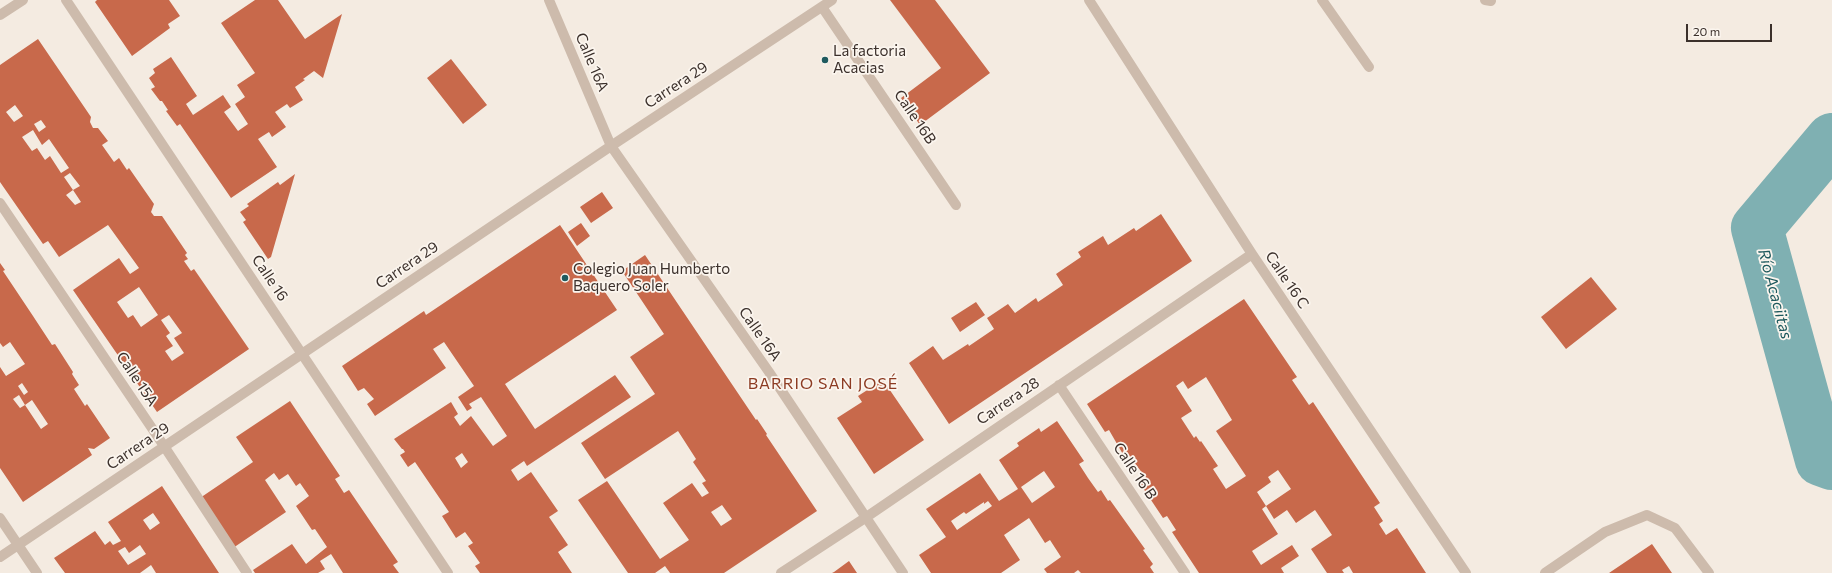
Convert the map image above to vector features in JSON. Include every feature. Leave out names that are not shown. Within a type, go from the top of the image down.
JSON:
[{"type":"street","points":[[0,15],[23,0]]},
{"type":"street","name":"Calle 16","points":[[66,0],[448,573]]},
{"type":"street","name":"Calle 16A","points":[[550,0],[611,146],[769,372],[903,573]]},
{"type":"street","name":"Carrera 29","points":[[0,557],[611,146],[832,0]]},
{"type":"street","name":"Calle 16 C","points":[[1089,0],[1252,254],[1466,573]]},
{"type":"street","points":[[1322,0],[1369,67]]},
{"type":"street","name":"Calle 16B","points":[[822,7],[956,205]]},
{"type":"street","name":"Calle 15A","points":[[0,203],[164,446],[247,573]]},
{"type":"street","name":"Carrera 28","points":[[781,573],[865,518],[1252,254]]},
{"type":"street","name":"Calle 16 B","points":[[1059,385],[1185,573]]},
{"type":"street","points":[[1545,573],[1605,532],[1647,515],[1675,528],[1709,573]]},
{"type":"street","points":[[0,518],[37,573]]},
{"type":"building","points":[[97,0],[169,0],[180,16],[168,24],[170,28],[132,56],[95,2]]},
{"type":"building","points":[[255,0],[278,0],[305,39],[342,14],[323,78],[314,71],[303,79],[305,80],[295,87],[303,100],[290,108],[287,104],[275,112],[286,127],[272,137],[269,132],[258,139],[277,167],[231,198],[180,124],[177,126],[166,111],[168,110],[162,101],[160,101],[151,89],[155,87],[149,78],[155,73],[153,69],[171,57],[197,96],[186,104],[193,115],[223,95],[231,107],[224,112],[238,131],[248,124],[235,104],[245,97],[237,85],[255,73],[221,23]]},
{"type":"building","points":[[890,0],[935,0],[990,73],[920,125],[901,98],[941,68]]},
{"type":"building","points":[[38,39],[91,117],[90,122],[93,128],[98,128],[108,141],[102,145],[114,162],[119,158],[127,170],[129,168],[154,204],[151,212],[154,216],[162,216],[187,253],[185,255],[188,259],[184,261],[191,271],[194,269],[249,349],[157,412],[73,290],[119,258],[130,274],[139,268],[108,225],[59,257],[48,241],[43,244],[0,182],[0,65]],"holes":[[[15,105],[23,116],[14,122],[6,112]],[[41,120],[46,127],[39,132],[34,124]],[[33,130],[42,145],[49,139],[69,168],[61,173],[50,156],[45,160],[37,148],[32,151],[22,137]],[[70,173],[80,186],[73,190],[64,177]],[[73,190],[81,202],[75,205],[66,195]],[[139,287],[158,315],[141,327],[133,315],[128,318],[117,302]],[[169,315],[182,333],[174,338],[184,353],[172,361],[165,351],[173,346],[166,336],[170,333],[161,320]]]},
{"type":"building","points":[[451,59],[487,105],[463,124],[427,78]]},
{"type":"building","points":[[295,174],[271,257],[268,259],[243,222],[246,220],[240,212],[249,206],[247,204],[278,182],[280,185]]},
{"type":"building","points":[[602,192],[613,208],[591,223],[580,207]]},
{"type":"building","points":[[1161,214],[1192,261],[949,424],[909,363],[933,346],[943,360],[968,344],[969,346],[994,329],[987,318],[1008,304],[1015,313],[1036,298],[1038,302],[1063,285],[1056,274],[1081,257],[1078,252],[1103,236],[1108,245],[1134,228],[1136,231]]},
{"type":"building","points":[[581,223],[590,236],[577,246],[568,232]]},
{"type":"building","points":[[560,225],[617,310],[505,384],[535,429],[615,375],[631,397],[527,466],[524,461],[511,470],[518,481],[531,472],[558,511],[549,517],[568,545],[558,552],[572,573],[480,573],[475,566],[480,563],[468,546],[473,543],[465,532],[456,538],[442,516],[449,512],[415,462],[408,467],[400,455],[405,452],[394,439],[451,402],[458,414],[454,417],[460,426],[471,416],[493,446],[507,436],[481,397],[469,404],[472,408],[467,411],[458,397],[474,386],[444,342],[433,349],[446,368],[375,416],[367,404],[374,399],[364,388],[358,391],[342,366],[424,311],[426,315]],"holes":[[[462,453],[468,462],[461,468],[455,458]]]},
{"type":"building","points":[[645,255],[756,420],[757,419],[767,434],[766,435],[817,511],[724,573],[670,573],[665,566],[655,573],[628,573],[578,500],[607,481],[660,559],[689,540],[663,503],[692,483],[702,497],[709,493],[702,483],[706,481],[693,462],[696,459],[678,431],[605,479],[581,443],[655,394],[630,357],[664,334],[622,271]],"holes":[[[722,505],[732,519],[721,526],[711,512]]]},
{"type":"building","points":[[0,263],[5,270],[3,271],[52,345],[55,344],[73,372],[72,374],[79,385],[74,389],[85,406],[87,404],[110,438],[94,449],[88,448],[92,455],[23,502],[0,468],[0,367],[6,376],[25,364],[10,342],[3,347],[0,343]],"holes":[[[22,383],[28,392],[24,395],[18,386]],[[19,395],[25,405],[20,408],[13,399]],[[32,400],[48,424],[41,429],[25,405]]]},
{"type":"building","points":[[1591,277],[1617,309],[1566,349],[1541,317]]},
{"type":"building","points":[[1244,299],[1297,377],[1292,380],[1309,405],[1313,402],[1380,503],[1374,507],[1383,521],[1379,524],[1386,535],[1397,528],[1426,573],[1353,573],[1349,566],[1342,570],[1344,573],[1327,573],[1311,549],[1332,535],[1315,510],[1296,523],[1287,510],[1274,519],[1266,506],[1262,509],[1278,534],[1252,551],[1261,565],[1292,545],[1299,556],[1281,568],[1284,573],[1199,573],[1172,532],[1176,530],[1167,516],[1163,518],[1139,482],[1146,478],[1128,454],[1124,456],[1109,430],[1105,432],[1087,404]],"holes":[[[1206,377],[1232,420],[1216,431],[1246,476],[1226,489],[1213,469],[1218,466],[1201,441],[1200,442],[1196,436],[1194,438],[1181,418],[1192,411],[1176,386],[1183,381],[1188,389]],[[1278,470],[1291,489],[1266,506],[1257,492],[1271,482],[1268,477]]]},
{"type":"building","points":[[976,302],[985,315],[960,332],[951,318]]},
{"type":"building","points":[[883,380],[924,440],[874,474],[837,418],[862,402],[858,396]]},
{"type":"building","points":[[290,401],[340,476],[335,479],[344,493],[349,490],[398,562],[393,565],[399,573],[343,573],[331,554],[320,561],[325,569],[318,573],[255,573],[253,570],[292,544],[306,564],[327,547],[315,529],[312,530],[296,506],[309,496],[300,483],[296,486],[288,474],[279,480],[274,473],[265,480],[286,512],[233,548],[200,498],[253,462],[236,437]]},
{"type":"building","points":[[1057,421],[1084,461],[1079,464],[1088,478],[1098,492],[1101,490],[1108,501],[1110,500],[1145,549],[1143,550],[1153,564],[1150,567],[1154,573],[1081,573],[1078,570],[1074,573],[1047,573],[1044,569],[1061,557],[1050,540],[1045,543],[1029,518],[1004,535],[1020,560],[1001,573],[931,573],[919,555],[946,537],[926,509],[980,473],[999,501],[1018,489],[999,460],[1019,446],[1017,443],[1039,428],[1041,432]],"holes":[[[1044,471],[1055,487],[1032,503],[1021,487]],[[988,501],[992,506],[957,530],[951,521],[964,512],[966,514]]]},
{"type":"building","points":[[162,486],[219,573],[156,573],[151,565],[140,573],[65,573],[54,558],[95,531],[105,545],[110,541],[113,545],[121,541],[108,522]],"holes":[[[153,513],[160,523],[150,530],[143,520]],[[140,545],[146,554],[128,565],[118,551],[125,547],[129,553]]]},
{"type":"building","points":[[1652,544],[1672,573],[1609,573]]},
{"type":"building","points":[[849,561],[857,573],[832,573],[834,572]]},
{"type":"waterway","name":"Río Acaciitas","points":[[1832,139],[1757,228],[1821,460],[1832,464]]},
{"type":"place","name":"La factoria Acacias","points":[[825,60]]},
{"type":"place","name":"Colegio Juan Humberto Baquero Soler","points":[[565,278]]},
{"type":"district","name":"BARRIO SAN JOSÉ","points":[[823,384]]}]
